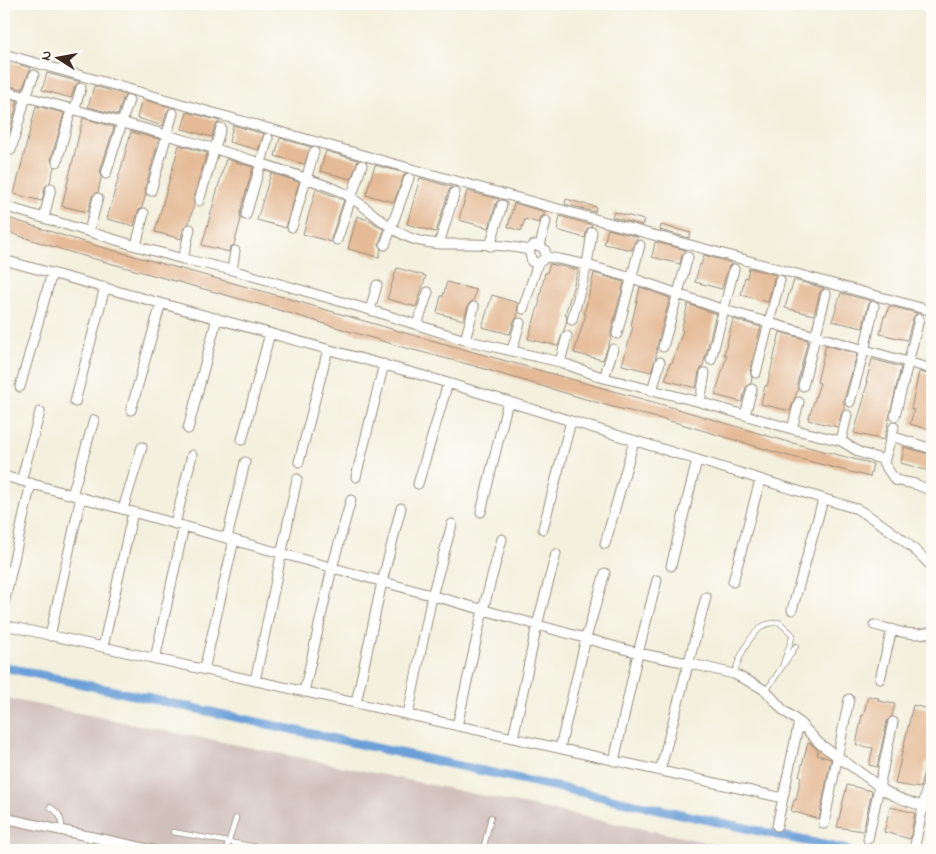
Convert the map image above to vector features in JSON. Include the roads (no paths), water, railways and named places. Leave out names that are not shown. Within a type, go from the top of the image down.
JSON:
[{"type":"street","points":[[4,54],[419,171],[932,311]]},
{"type":"street","points":[[11,150],[26,96],[34,76]]},
{"type":"street","points":[[57,162],[72,110],[81,88]]},
{"type":"street","points":[[4,90],[215,149],[333,188],[382,219],[402,235],[418,241],[529,250]]},
{"type":"street","points":[[106,174],[129,100]]},
{"type":"street","points":[[150,191],[173,113]]},
{"type":"street","points":[[198,201],[221,128]]},
{"type":"street","points":[[246,215],[268,138]]},
{"type":"street","points":[[292,227],[314,152]]},
{"type":"street","points":[[337,240],[362,165]]},
{"type":"street","points":[[385,245],[408,178]]},
{"type":"street","points":[[44,218],[51,188]]},
{"type":"street","points":[[440,244],[456,192]]},
{"type":"street","points":[[89,231],[98,198]]},
{"type":"street","points":[[490,246],[502,205]]},
{"type":"street","points":[[4,206],[136,246],[232,270],[370,310],[465,340],[560,362],[604,378],[700,402],[792,429],[841,440],[861,453],[881,458],[895,480],[915,484],[932,491]]},
{"type":"street","points":[[136,246],[144,213]]},
{"type":"street","points":[[540,246],[546,221]]},
{"type":"street","points":[[183,259],[190,229]]},
{"type":"street","points":[[572,320],[587,265],[592,232]]},
{"type":"street","points":[[523,309],[545,250],[540,246],[534,245],[529,250]]},
{"type":"street","points":[[617,334],[640,245]]},
{"type":"street","points":[[529,250],[532,262],[541,260],[587,265],[632,278],[724,310],[932,369]]},
{"type":"street","points":[[232,270],[235,251]]},
{"type":"street","points":[[663,347],[688,257]]},
{"type":"street","points":[[4,260],[384,364],[857,509],[880,522],[923,557],[932,567]]},
{"type":"street","points":[[711,360],[734,269]]},
{"type":"street","points":[[20,387],[52,273]]},
{"type":"street","points":[[756,373],[780,280]]},
{"type":"street","points":[[370,310],[377,285]]},
{"type":"street","points":[[75,402],[105,288]]},
{"type":"street","points":[[417,325],[428,292]]},
{"type":"street","points":[[803,386],[826,294]]},
{"type":"street","points":[[131,410],[161,303]]},
{"type":"street","points":[[850,402],[874,306]]},
{"type":"street","points":[[465,340],[474,307]]},
{"type":"street","points":[[188,429],[217,318]]},
{"type":"street","points":[[895,416],[919,320]]},
{"type":"street","points":[[512,350],[520,323]]},
{"type":"street","points":[[242,440],[270,333]]},
{"type":"street","points":[[560,362],[567,336]]},
{"type":"street","points":[[298,462],[328,349]]},
{"type":"street","points":[[604,378],[613,349]]},
{"type":"street","points":[[652,391],[660,362]]},
{"type":"street","points":[[356,477],[384,364]]},
{"type":"street","points":[[700,402],[705,373]]},
{"type":"street","points":[[418,484],[448,383]]},
{"type":"street","points":[[745,415],[752,389]]},
{"type":"street","points":[[480,512],[508,402]]},
{"type":"street","points":[[792,429],[799,402]]},
{"type":"street","points":[[21,481],[40,412]]},
{"type":"street","points":[[841,440],[847,415]]},
{"type":"street","points":[[50,636],[94,420]]},
{"type":"street","points":[[543,529],[571,421]]},
{"type":"street","points":[[884,462],[894,427]]},
{"type":"street","points":[[891,436],[932,449]]},
{"type":"street","points":[[605,544],[634,441]]},
{"type":"street","points":[[123,509],[142,447]]},
{"type":"street","points":[[155,659],[192,455]]},
{"type":"street","points":[[671,566],[697,460]]},
{"type":"street","points":[[204,670],[245,462]]},
{"type":"street","points":[[4,476],[638,653],[734,674],[766,691],[783,710],[799,722],[820,744],[879,788],[928,808]]},
{"type":"street","points":[[255,681],[297,479]]},
{"type":"street","points":[[733,582],[760,480]]},
{"type":"street","points":[[4,604],[31,483]]},
{"type":"street","points":[[304,692],[332,568],[350,500]]},
{"type":"street","points":[[792,610],[823,500]]},
{"type":"street","points":[[356,704],[382,582],[401,508]]},
{"type":"street","points":[[103,647],[133,512]]},
{"type":"street","points":[[408,715],[432,596],[452,524]]},
{"type":"street","points":[[458,726],[483,610],[502,540]]},
{"type":"street","points":[[513,738],[537,625],[556,554]]},
{"type":"street","points":[[560,748],[586,638],[605,573]]},
{"type":"street","points":[[614,761],[638,653],[657,580]]},
{"type":"street","points":[[660,771],[706,597]]},
{"type":"street","points":[[4,626],[783,798]]},
{"type":"street","points":[[874,626],[916,635],[932,631]]},
{"type":"street","points":[[880,680],[892,630]]},
{"type":"street","points":[[824,824],[849,699]]},
{"type":"street","points":[[777,826],[799,722]]},
{"type":"street","points":[[868,839],[893,722]]},
{"type":"street","points":[[915,845],[928,808],[932,763]]},
{"type":"street","points":[[4,818],[62,830],[112,846],[153,850]]},
{"type":"lane","points":[[734,674],[743,649],[752,638],[764,626],[779,622],[794,635],[783,664]]},
{"type":"lane","points":[[766,691],[796,646]]},
{"type":"lane","points":[[50,807],[58,812],[61,818],[62,830]]},
{"type":"lane","points":[[483,850],[491,817]]},
{"type":"lane","points":[[226,850],[236,818]]},
{"type":"lane","points":[[173,832],[268,849]]},
{"type":"waterway","points":[[4,667],[847,850]]}]
